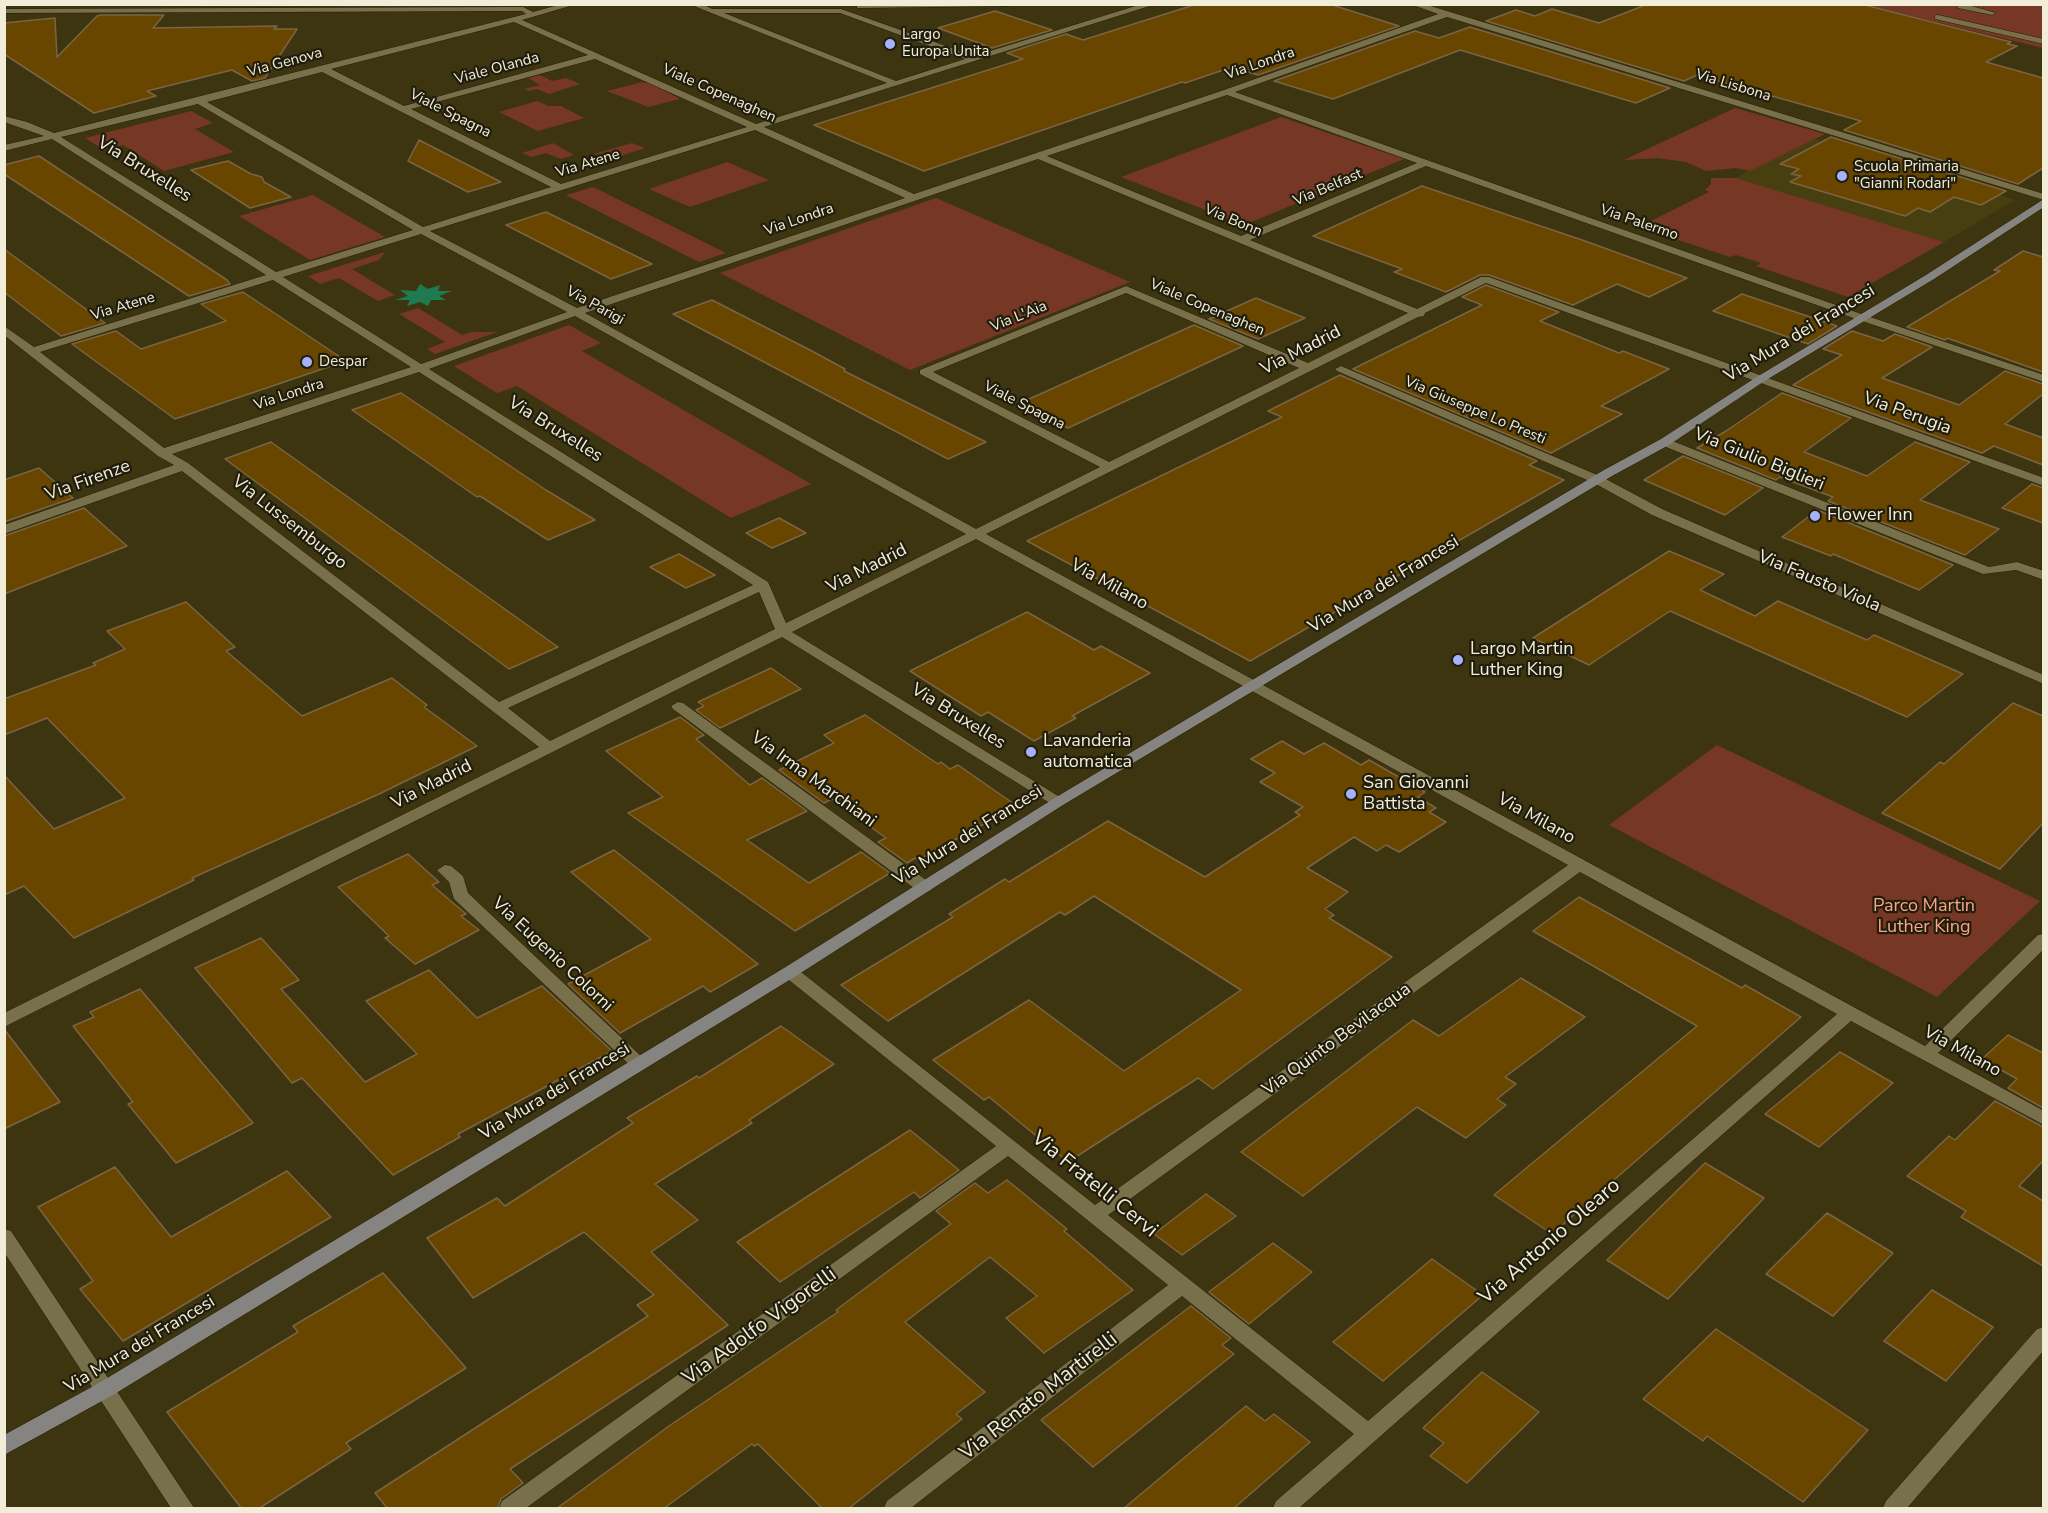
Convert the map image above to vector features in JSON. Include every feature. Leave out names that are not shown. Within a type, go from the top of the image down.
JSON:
[{"type":"street","name":"Via Genova","points":[[4,148],[199,101],[573,4]]},
{"type":"street","points":[[693,4],[894,83]]},
{"type":"street","points":[[860,6],[1009,4]]},
{"type":"street","points":[[1115,4],[1132,11]]},
{"type":"street","name":"Via Atene","points":[[32,351],[1152,4]]},
{"type":"street","name":"Via Lisbona","points":[[1414,4],[2043,197]]},
{"type":"street","points":[[1992,13],[1962,5],[1938,17],[2043,42]]},
{"type":"street","points":[[4,11],[523,9],[535,14]]},
{"type":"street","points":[[710,11],[841,11],[973,59]]},
{"type":"street","points":[[742,23],[768,11]]},
{"type":"street","name":"Via Londra","points":[[162,453],[420,368],[912,197],[1227,92],[1446,14]]},
{"type":"street","name":"Viale Copenaghen","points":[[514,19],[912,197]]},
{"type":"street","name":"Viale Olanda","points":[[405,108],[595,56]]},
{"type":"street","name":"Viale Spagna","points":[[324,69],[561,188]]},
{"type":"street","name":"Via Palermo","points":[[1227,92],[1863,318],[2043,379]]},
{"type":"street","name":"Via Parigi","points":[[199,101],[423,231],[576,312],[978,535]]},
{"type":"street","name":"Via Bruxelles","points":[[4,119],[55,137],[763,585]]},
{"type":"street","name":"Via Bonn","points":[[1036,155],[1420,314]]},
{"type":"street","name":"Via Belfast","points":[[1240,240],[1427,162]]},
{"type":"street","name":"Via Mura dei Francesi","points":[[4,1446],[106,1389],[790,972],[1058,802],[1665,442],[1759,380],[1863,318],[2043,202]]},
{"type":"street","name":"Via Madrid","points":[[4,1021],[1420,314],[1485,279],[1759,380]]},
{"type":"street","name":"Viale Copenaghen","points":[[1126,289],[1310,368]]},
{"type":"street","name":"Via L'Aia","points":[[924,372],[1126,289]]},
{"type":"street","name":"Via Lussemburgo","points":[[4,329],[162,453],[184,466],[550,748]]},
{"type":"street","name":"Via Giuseppe Lo Presti","points":[[1341,369],[1598,480]]},
{"type":"street","name":"Viale Spagna","points":[[924,372],[1112,468]]},
{"type":"street","name":"Via Perugia","points":[[1759,380],[2043,483]]},
{"type":"street","name":"Via Giulio Biglieri","points":[[1665,442],[1988,571],[2017,566],[2043,576]]},
{"type":"street","name":"Via Firenze","points":[[4,530],[184,466]]},
{"type":"street","name":"Via Fausto Viola","points":[[1598,480],[1657,512],[2043,680]]},
{"type":"street","name":"Via Milano","points":[[978,535],[2043,1119]]},
{"type":"street","points":[[497,708],[763,585],[783,632]]},
{"type":"street","name":"Via Bruxelles","points":[[783,632],[1058,802]]},
{"type":"street","name":"Via Irma Marchiani","points":[[678,706],[924,886]]},
{"type":"street","name":"Via Quinto Bevilacqua","points":[[1095,1215],[1579,865]]},
{"type":"street","name":"Via Eugenio Colorni","points":[[445,870],[457,880],[460,895],[639,1064]]},
{"type":"street","points":[[1926,1055],[2043,939]]},
{"type":"street","name":"Via Fratelli Cervi","points":[[790,972],[1368,1433]]},
{"type":"street","name":"Via Antonio Olearo","points":[[1284,1509],[1849,1013]]},
{"type":"street","name":"Via Adolfo Vigorelli","points":[[510,1509],[1009,1146]]},
{"type":"street","points":[[4,1236],[183,1509]]},
{"type":"street","name":"Via Renato Martirelli","points":[[895,1509],[1182,1285]]},
{"type":"street","points":[[1894,1509],[2043,1335]]},
{"type":"shaded area","name":"Scuola Primaria \"Gianni Rodari\"","points":[[1735,108],[1825,134],[1815,139],[2002,193],[1999,195],[2015,200],[1944,242],[1736,178],[1749,170],[1736,168],[1706,171],[1686,162],[1658,158],[1624,160]]},
{"type":"shaded area","points":[[420,284],[428,289],[440,285],[438,291],[452,291],[439,296],[446,300],[431,300],[428,306],[420,302],[407,306],[410,300],[395,300],[408,296],[400,290],[416,291]]},
{"type":"green space","points":[[1867,5],[2043,5],[2043,48]]},
{"type":"green space","points":[[540,75],[552,81],[566,78],[580,84],[549,94],[537,89],[530,91],[524,89],[540,85],[528,78]]},
{"type":"green space","points":[[642,82],[650,83],[680,99],[648,107],[607,91]]},
{"type":"green space","points":[[537,101],[549,106],[561,106],[584,118],[538,131],[499,112]]},
{"type":"green space","points":[[1735,108],[1825,134],[1750,171],[1736,168],[1706,171],[1686,162],[1658,158],[1624,160]]},
{"type":"green space","points":[[191,111],[213,123],[195,129],[234,152],[164,171],[123,145],[104,150],[85,138]]},
{"type":"green space","points":[[1281,117],[1404,159],[1244,225],[1121,177]]},
{"type":"green space","points":[[553,143],[574,155],[561,159],[546,153],[532,157],[522,153]]},
{"type":"green space","points":[[632,143],[645,148],[608,160],[594,154]]},
{"type":"green space","points":[[727,162],[769,180],[690,207],[649,189]]},
{"type":"green space","points":[[1711,178],[1736,178],[1944,242],[1848,297],[1756,266],[1761,263],[1736,255],[1730,257],[1639,227],[1709,192],[1705,190],[1711,184]]},
{"type":"green space","points":[[593,187],[726,253],[699,262],[566,195]]},
{"type":"green space","points":[[313,195],[385,237],[310,260],[239,216]]},
{"type":"green space","points":[[936,198],[1130,282],[910,370],[720,273]]},
{"type":"green space","points":[[385,252],[379,260],[352,269],[395,295],[378,301],[339,278],[320,284],[308,276]]},
{"type":"green space","points":[[418,308],[462,335],[471,332],[497,332],[435,354],[427,349],[445,342],[399,314]]},
{"type":"green space","points":[[569,325],[601,343],[582,351],[811,484],[731,518],[517,386],[497,393],[454,366]]},
{"type":"green space","name":"Parco Martin Luther King","points":[[1717,745],[2040,901],[1937,997],[1609,825]]},
{"type":"building","points":[[1197,4],[1329,4],[1399,26],[1258,75],[1232,67],[1185,83],[1182,82],[924,171],[814,125],[1023,59],[1007,53],[1066,34],[1083,40]]},
{"type":"building","points":[[1648,4],[1861,4],[2011,42],[2007,44],[2017,46],[1986,62],[2043,78],[2043,168],[2018,184],[1844,130],[1861,121],[1697,75],[1684,81],[1486,21],[1516,10],[1535,16],[1552,9],[1599,23]]},
{"type":"building","points":[[995,11],[1052,30],[992,48],[938,28]]},
{"type":"building","points":[[164,15],[153,28],[277,26],[274,29],[297,29],[265,78],[252,81],[232,70],[147,91],[156,96],[94,113],[4,54],[4,23],[55,18],[57,57],[97,16]]},
{"type":"building","points":[[1470,27],[1670,88],[1636,103],[1460,50],[1333,99],[1274,81],[1415,31],[1439,38]]},
{"type":"building","points":[[1831,137],[2006,191],[1981,205],[1954,197],[1930,212],[1918,208],[1905,216],[1790,182],[1801,176],[1791,174],[1799,169],[1780,164]]},
{"type":"building","points":[[419,140],[501,182],[468,192],[408,161]]},
{"type":"building","points":[[39,156],[230,284],[189,296],[4,174],[4,165]]},
{"type":"building","points":[[228,161],[251,174],[262,177],[264,182],[291,197],[250,208],[191,170]]},
{"type":"building","points":[[1422,186],[1687,278],[1649,297],[1617,284],[1573,305],[1489,275],[1480,275],[1446,292],[1394,272],[1402,269],[1313,236]]},
{"type":"building","points":[[546,212],[652,264],[611,279],[506,225]]},
{"type":"building","points":[[4,249],[105,323],[61,336],[4,292]]},
{"type":"building","points":[[2023,251],[2043,257],[2043,372],[1947,338],[1945,340],[1907,327],[2000,271],[1994,270]]},
{"type":"building","points":[[1486,285],[1559,312],[1540,321],[1619,353],[1623,351],[1669,369],[1601,406],[1622,414],[1551,453],[1353,369],[1482,305],[1462,297]]},
{"type":"building","points":[[243,292],[346,361],[175,419],[72,344],[116,331],[141,349],[226,321],[201,304]]},
{"type":"building","points":[[1742,294],[1837,326],[1808,344],[1713,311]]},
{"type":"building","points":[[1256,298],[1305,318],[1258,339],[1209,319]]},
{"type":"building","points":[[712,300],[810,350],[845,369],[844,371],[986,442],[948,459],[673,314]]},
{"type":"building","points":[[1194,325],[1243,346],[1068,428],[1018,404]]},
{"type":"building","points":[[1852,331],[1883,341],[1895,334],[1932,347],[1882,378],[1959,405],[2005,371],[2043,384],[2043,394],[2005,424],[2043,438],[2043,465],[1994,446],[1982,453],[1793,385],[1842,355],[1823,349]]},
{"type":"building","points":[[1340,375],[1537,461],[1529,465],[1564,480],[1250,661],[1027,541],[1282,417],[1268,411]]},
{"type":"building","points":[[401,393],[595,520],[548,540],[480,496],[477,497],[352,410]]},
{"type":"building","points":[[1782,393],[1851,418],[1804,452],[1867,476],[1915,442],[1970,462],[1920,500],[1999,529],[1965,555],[1828,501],[1833,497],[1780,477],[1776,480],[1697,448]]},
{"type":"building","points":[[271,442],[558,647],[509,669],[225,459]]},
{"type":"building","points":[[1683,456],[1763,488],[1725,515],[1644,480]]},
{"type":"building","points":[[39,468],[73,498],[4,522],[4,480]]},
{"type":"building","points":[[2032,484],[2043,488],[2043,523],[2002,508]]},
{"type":"building","points":[[84,508],[127,546],[4,594],[4,536]]},
{"type":"building","points":[[1817,510],[1953,565],[1919,590],[1833,554],[1831,556],[1782,537]]},
{"type":"building","points":[[779,518],[806,533],[772,548],[746,533]]},
{"type":"building","points":[[1669,551],[1724,574],[1700,590],[1755,616],[1778,601],[1867,640],[1874,635],[1963,674],[1907,717],[1670,611],[1589,665],[1533,638]]},
{"type":"building","points":[[679,554],[715,575],[686,588],[650,567]]},
{"type":"building","points":[[186,602],[235,647],[226,651],[302,716],[392,678],[427,705],[424,707],[477,746],[379,794],[192,878],[194,880],[74,938],[24,886],[4,895],[4,775],[54,829],[125,798],[47,718],[4,735],[4,699],[96,665],[93,663],[125,649],[107,631]]},
{"type":"building","points":[[1027,612],[1094,650],[1101,646],[1150,673],[1072,716],[1076,718],[1034,741],[988,712],[981,716],[910,671]]},
{"type":"building","points":[[771,668],[801,689],[720,728],[696,710],[704,706],[698,702]]},
{"type":"building","points":[[2013,703],[2043,716],[2043,823],[2000,869],[1882,813],[1940,762],[1944,764]]},
{"type":"building","points":[[865,715],[938,764],[941,762],[950,769],[958,765],[1017,806],[918,860],[915,858],[907,863],[878,842],[886,838],[832,799],[824,803],[779,770],[834,743],[824,735]]},
{"type":"building","points":[[680,717],[704,735],[696,739],[750,785],[762,778],[807,811],[747,840],[809,883],[861,852],[890,873],[795,931],[628,813],[663,797],[606,751]]},
{"type":"building","points":[[1282,741],[1304,754],[1324,743],[1361,765],[1369,760],[1425,792],[1418,797],[1436,808],[1429,812],[1446,822],[1399,852],[1386,845],[1377,851],[1354,837],[1307,868],[1348,892],[1325,909],[1334,915],[1329,918],[1392,957],[1213,1089],[1198,1078],[1068,1162],[989,1097],[984,1100],[933,1060],[1029,1000],[1124,1071],[1241,990],[1094,896],[1065,915],[1060,912],[888,1021],[841,985],[953,917],[949,914],[1005,879],[1009,882],[1108,821],[1205,877],[1300,815],[1295,812],[1303,807],[1260,782],[1275,773],[1251,759]]},
{"type":"building","points":[[614,850],[758,964],[710,992],[703,986],[620,1033],[568,984],[651,939],[571,872]]},
{"type":"building","points":[[408,854],[439,882],[432,885],[466,914],[461,916],[479,930],[415,964],[385,938],[389,936],[338,887]]},
{"type":"building","points":[[1579,897],[1742,988],[1745,985],[1801,1017],[1552,1234],[1494,1195],[1697,1026],[1533,931]]},
{"type":"building","points":[[261,938],[299,980],[281,989],[365,1082],[417,1054],[366,1001],[429,970],[477,1018],[542,986],[612,1051],[458,1134],[460,1137],[393,1175],[302,1078],[292,1083],[195,968]]},
{"type":"building","points":[[1521,978],[1585,1017],[1505,1077],[1516,1084],[1497,1099],[1506,1105],[1466,1138],[1417,1107],[1303,1196],[1241,1152],[1413,1020],[1439,1036]]},
{"type":"building","points":[[140,989],[253,1123],[176,1163],[128,1104],[133,1102],[73,1026],[94,1017],[90,1012]]},
{"type":"building","points":[[781,1026],[834,1064],[749,1120],[752,1123],[655,1184],[698,1220],[651,1252],[728,1325],[510,1469],[523,1483],[501,1499],[497,1509],[388,1509],[375,1493],[648,1316],[637,1305],[654,1295],[584,1232],[473,1298],[427,1238],[497,1198],[505,1206],[633,1123],[627,1118],[697,1076],[699,1078]]},
{"type":"building","points":[[4,1029],[60,1102],[4,1129]]},
{"type":"building","points":[[2008,1035],[2043,1053],[2043,1108],[2008,1088],[2017,1079],[1982,1059]]},
{"type":"building","points":[[1840,1052],[1893,1083],[1819,1147],[1765,1114]]},
{"type":"building","points":[[1995,1101],[2043,1127],[2043,1161],[2019,1186],[2043,1201],[2043,1266],[1961,1217],[1966,1211],[1907,1176],[1949,1136],[1955,1140]]},
{"type":"building","points":[[910,1130],[959,1170],[920,1198],[914,1192],[780,1282],[737,1242]]},
{"type":"building","points":[[1705,1163],[1764,1198],[1668,1299],[1607,1260]]},
{"type":"building","points":[[115,1167],[171,1237],[287,1171],[331,1217],[123,1341],[80,1289],[93,1281],[38,1207]]},
{"type":"building","points":[[1007,1180],[1067,1229],[1064,1231],[1133,1290],[1044,1353],[1006,1318],[1037,1296],[990,1257],[905,1322],[985,1392],[956,1414],[962,1419],[848,1509],[823,1509],[758,1444],[754,1446],[752,1444],[663,1509],[556,1509],[669,1426],[838,1312],[836,1310],[951,1224],[936,1211],[975,1183],[988,1193]]},
{"type":"building","points":[[1206,1194],[1236,1216],[1182,1255],[1154,1234]]},
{"type":"building","points":[[1827,1213],[1893,1253],[1833,1316],[1766,1274]]},
{"type":"building","points":[[1273,1243],[1312,1272],[1249,1324],[1209,1292]]},
{"type":"building","points":[[1432,1259],[1483,1295],[1383,1381],[1333,1342]]},
{"type":"building","points":[[383,1273],[466,1368],[346,1443],[351,1449],[258,1509],[242,1509],[167,1412],[298,1332],[293,1326]]},
{"type":"building","points":[[1932,1290],[1993,1327],[1946,1381],[1884,1341]]},
{"type":"building","points":[[1191,1306],[1231,1338],[1222,1345],[1234,1354],[1093,1467],[1041,1420]]},
{"type":"building","points":[[1716,1329],[1868,1430],[1803,1502],[1707,1436],[1703,1441],[1643,1399]]},
{"type":"building","points":[[1482,1372],[1539,1412],[1467,1483],[1430,1456],[1444,1443],[1423,1428]]},
{"type":"building","points":[[1246,1406],[1265,1421],[1274,1414],[1310,1442],[1233,1509],[1123,1509]]},
{"type":"place","name":"Largo Europa Unita","points":[[890,44]]},
{"type":"place","name":"Scuola Primaria \"Gianni Rodari\"","points":[[1842,176]]},
{"type":"place","name":"Despar","points":[[307,362]]},
{"type":"place","name":"Flower Inn","points":[[1815,516]]},
{"type":"place","name":"Largo Martin Luther King","points":[[1458,660]]},
{"type":"place","name":"Lavanderia automatica","points":[[1031,752]]},
{"type":"place","name":"San Giovanni Battista","points":[[1351,794]]}]
